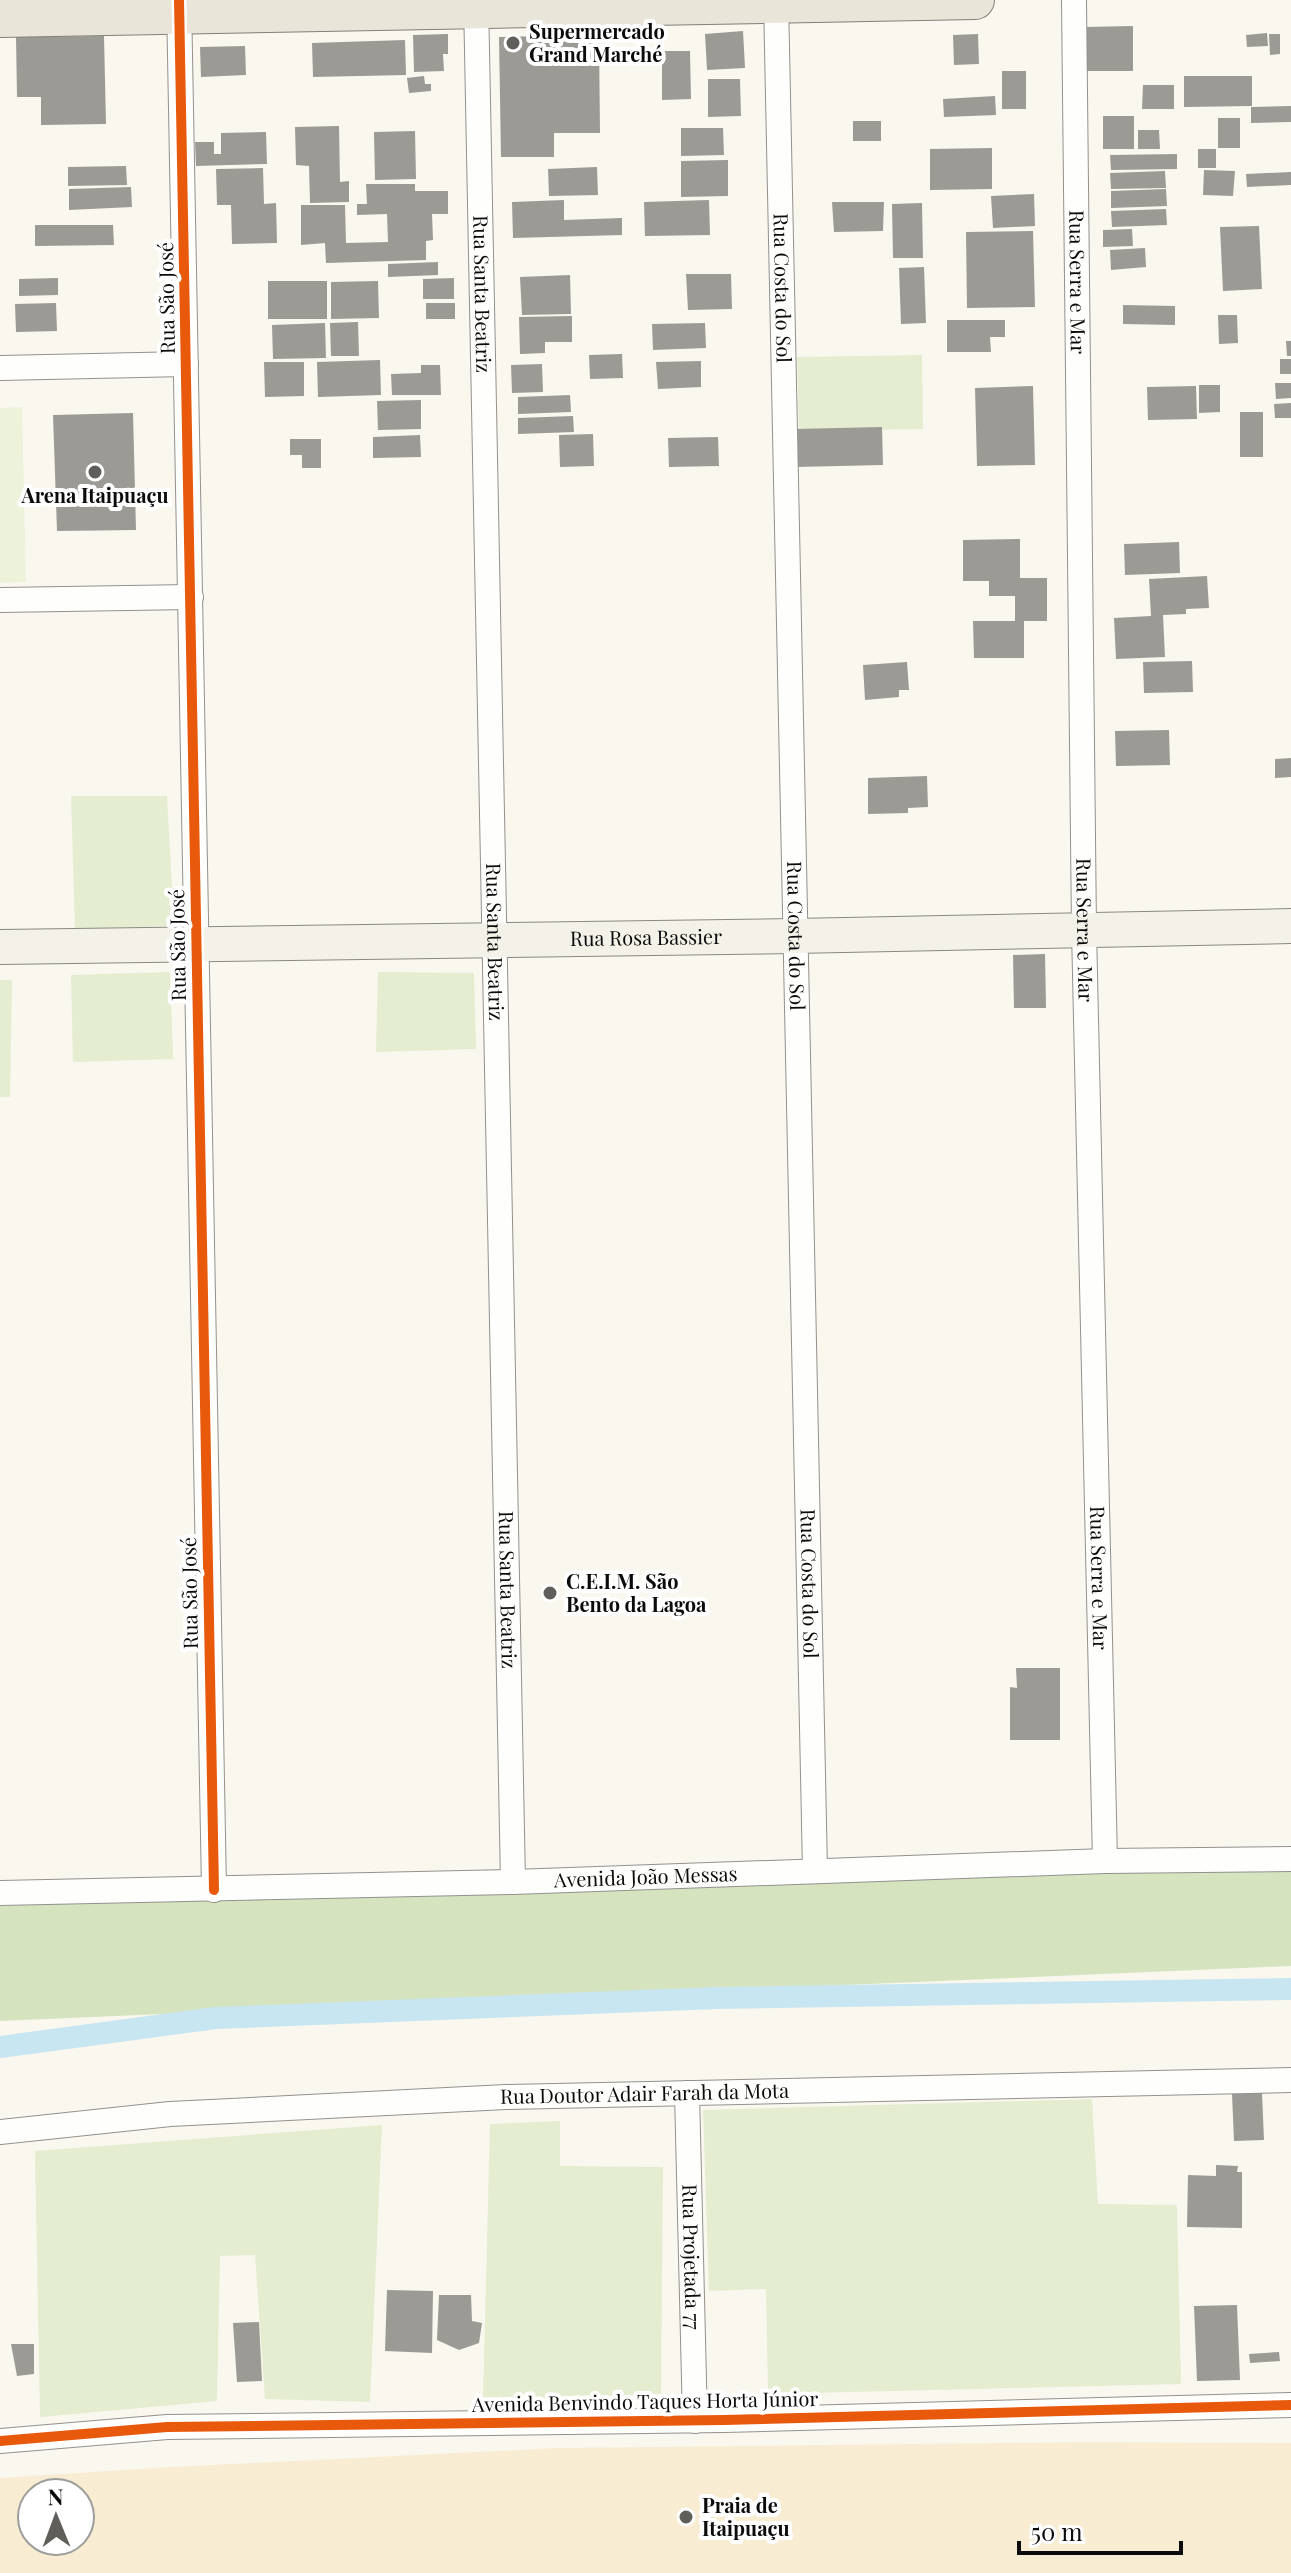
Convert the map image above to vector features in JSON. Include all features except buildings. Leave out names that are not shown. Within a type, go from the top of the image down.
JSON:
[{"type":"main road","points":[[0,18],[180,6],[975,0]]},
{"type":"street","name":"Rua Serra e Mar","points":[[1074,0],[1084,930],[1105,1861]]},
{"type":"street","name":"Rua Costa do Sol","points":[[776,2],[815,1871]]},
{"type":"street","name":"Rua Santa Beatriz","points":[[476,4],[513,1882]]},
{"type":"street","name":"Rua São José","points":[[180,6],[214,1890]]},
{"type":"street","points":[[0,368],[186,364]]},
{"type":"street","points":[[0,600],[191,597]]},
{"type":"street","name":"Rua Rosa Bassier","points":[[0,947],[1291,926]]},
{"type":"street","name":"Avenida João Messas","points":[[0,1893],[513,1882],[1105,1861],[1291,1859]]},
{"type":"street","name":"Rua Doutor Adair Farah da Mota","points":[[0,2132],[170,2114],[506,2097],[1291,2080]]},
{"type":"street","name":"Rua Projetada 77","points":[[687,2093],[695,2421]]},
{"type":"street","name":"Avenida Benvindo Taques Horta Júnior","points":[[0,2441],[167,2427],[695,2421],[1291,2405]]},
{"type":"green space","points":[[922,355],[923,429],[799,431],[797,357]]},
{"type":"green space","points":[[22,407],[26,582],[0,583],[0,408]]},
{"type":"green space","points":[[71,796],[167,796],[174,926],[75,929]]},
{"type":"green space","points":[[170,972],[173,1059],[73,1062],[71,975]]},
{"type":"green space","points":[[378,972],[474,973],[476,1049],[376,1052]]},
{"type":"green space","points":[[0,980],[12,980],[10,1097],[0,1097]]},
{"type":"green space","points":[[1291,1856],[1291,1966],[0,2021],[0,1906]]},
{"type":"green space","points":[[1092,2099],[1098,2204],[1177,2205],[1181,2384],[768,2394],[766,2289],[709,2291],[703,2110]]},
{"type":"green space","points":[[560,2121],[560,2166],[663,2167],[661,2394],[483,2400],[490,2124]]},
{"type":"green space","points":[[382,2125],[370,2402],[265,2399],[255,2255],[220,2256],[217,2401],[40,2417],[35,2151]]},
{"type":"sand","name":"Praia de Itaipuaçu","points":[[1291,2443],[1291,2573],[0,2573],[0,2478],[170,2467],[557,2448]]},
{"type":"waterway","points":[[0,2047],[216,2018],[717,1998],[1291,1989]]},
{"type":"cycle path","points":[[179,0],[214,1890]]},
{"type":"cycle path","points":[[0,2441],[167,2427],[724,2420],[1291,2405]]},
{"type":"place","name":"Supermercado Grand Marché","points":[[513,43]]},
{"type":"place","name":"Arena Itaipuaçu","points":[[95,472]]},
{"type":"place","name":"C.E.I.M. São Bento da Lagoa","points":[[550,1593]]},
{"type":"place","name":"Praia de Itaipuaçu","points":[[686,2517]]}]
